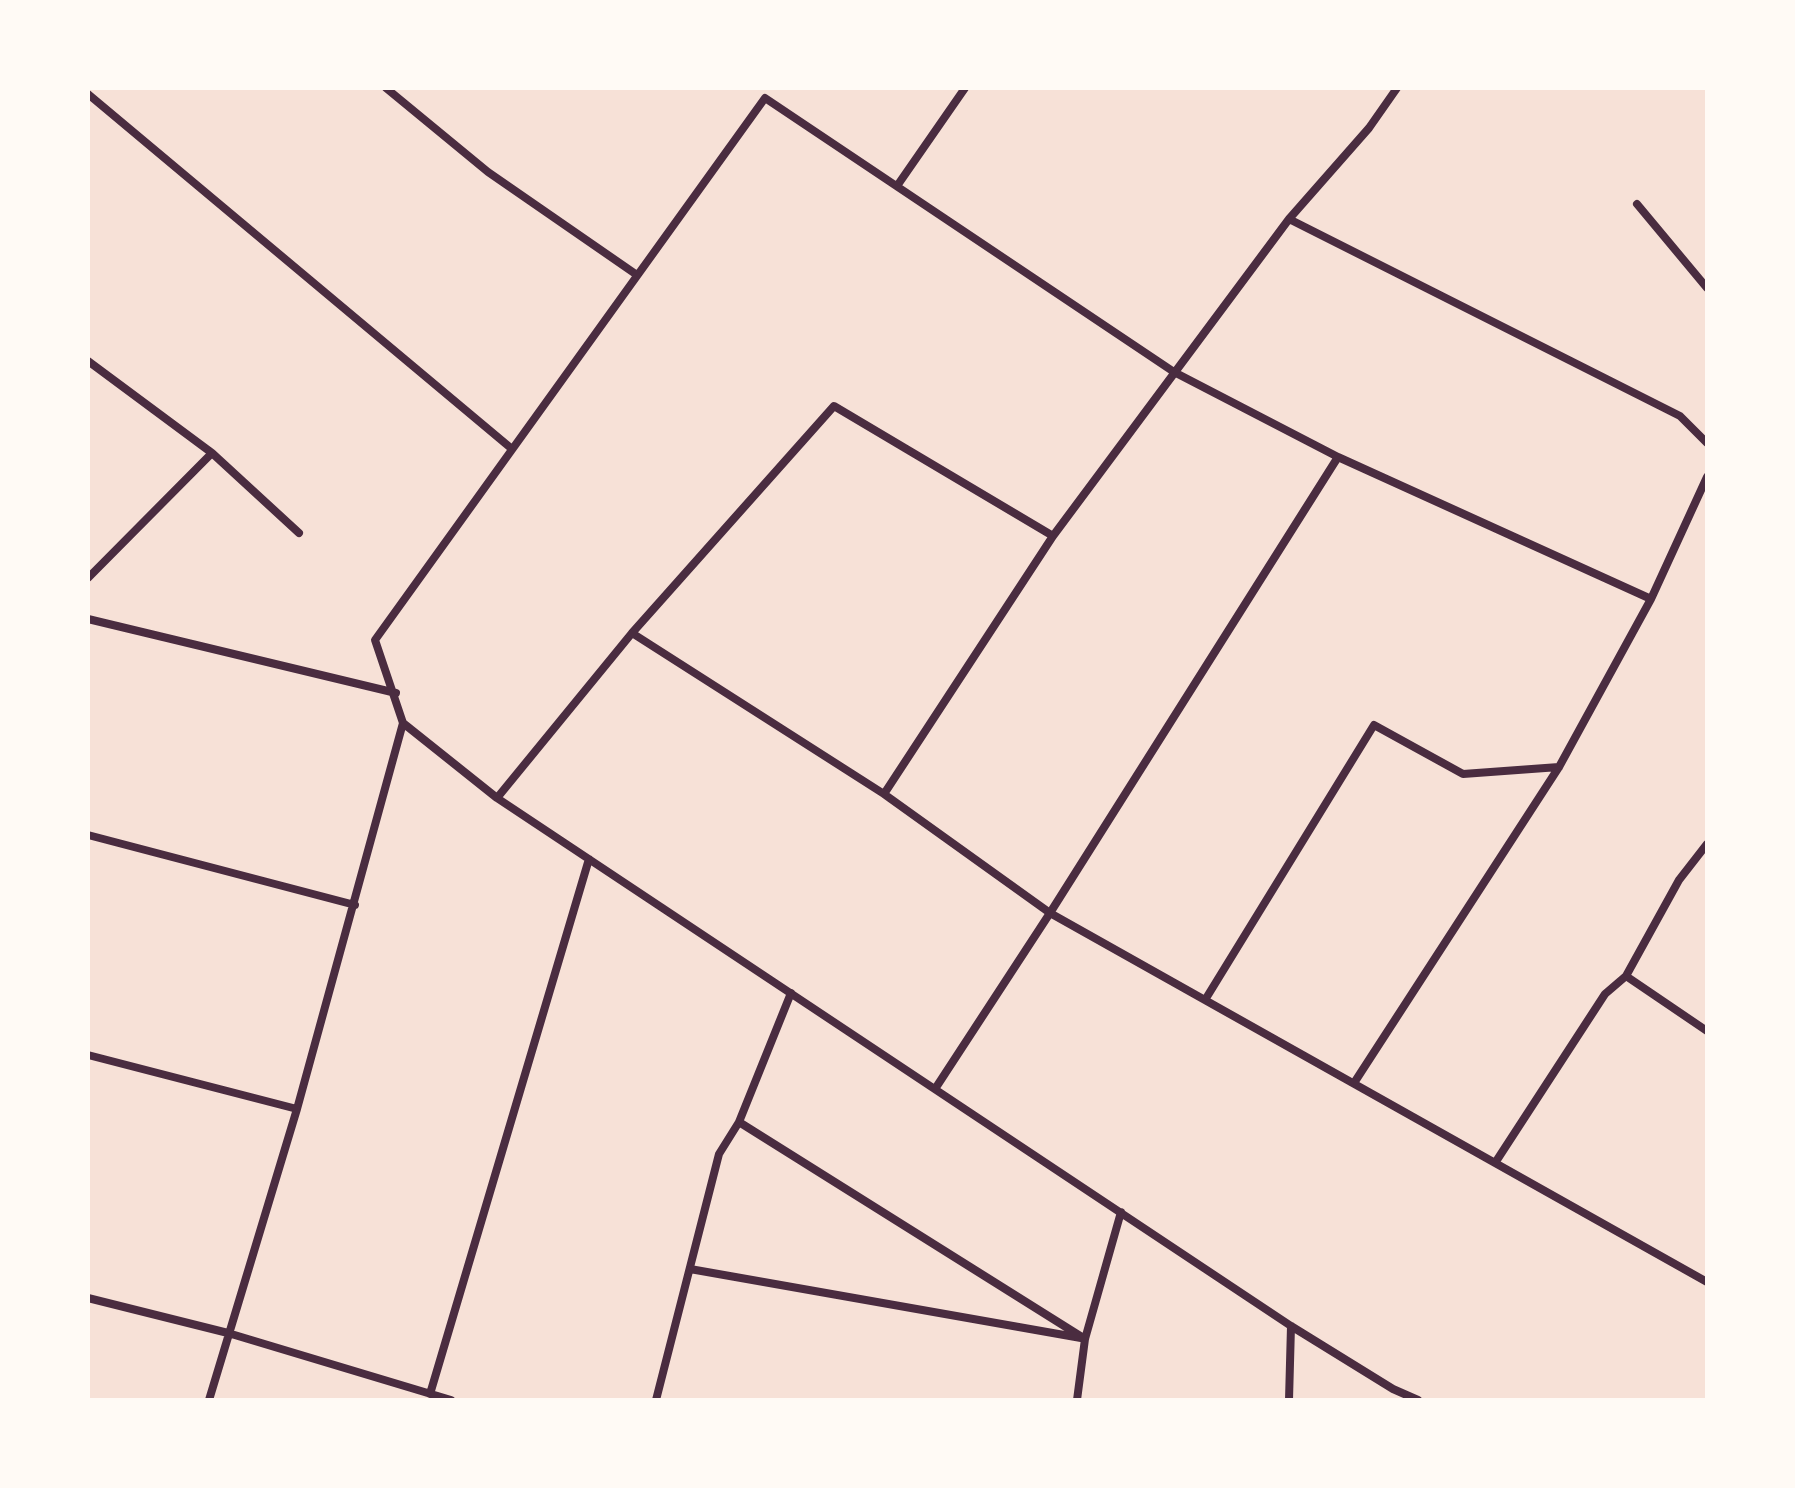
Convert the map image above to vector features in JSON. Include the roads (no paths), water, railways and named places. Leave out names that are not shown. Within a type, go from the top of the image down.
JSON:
[{"type":"street","points":[[386,88],[488,172],[637,275]]},
{"type":"street","points":[[209,1400],[297,1109],[403,723],[396,693],[375,640],[770,88]]},
{"type":"street","points":[[897,186],[965,88]]},
{"type":"street","points":[[884,794],[1053,536],[1289,219],[1369,128],[1397,88]]},
{"type":"street","points":[[88,94],[512,449]]},
{"type":"street","points":[[765,98],[1174,372],[1338,457],[1651,599]]},
{"type":"street","points":[[1637,204],[1707,288]]},
{"type":"street","points":[[1289,219],[1680,416],[1707,443]]},
{"type":"street","points":[[88,361],[212,453],[299,533]]},
{"type":"street","points":[[497,798],[632,633],[834,406],[1053,536]]},
{"type":"street","points":[[88,578],[212,453]]},
{"type":"street","points":[[935,1089],[1338,457]]},
{"type":"street","points":[[1354,1083],[1559,767],[1651,599],[1707,477]]},
{"type":"street","points":[[88,619],[396,693]]},
{"type":"street","points":[[632,633],[884,794],[1050,913],[1707,1282]]},
{"type":"street","points":[[403,723],[497,798],[1291,1326],[1393,1389],[1418,1400]]},
{"type":"street","points":[[1205,1000],[1374,725],[1463,774],[1559,767]]},
{"type":"street","points":[[88,835],[355,905]]},
{"type":"street","points":[[1495,1163],[1605,994],[1626,976],[1679,880],[1707,844]]},
{"type":"street","points":[[430,1394],[589,859]]},
{"type":"street","points":[[1626,976],[1707,1031]]},
{"type":"street","points":[[656,1400],[719,1154],[739,1122],[791,993]]},
{"type":"street","points":[[88,1055],[297,1109]]},
{"type":"street","points":[[739,1122],[1085,1339]]},
{"type":"street","points":[[1077,1400],[1085,1339],[1121,1212]]},
{"type":"street","points":[[690,1269],[1085,1339]]},
{"type":"street","points":[[88,1298],[228,1333],[451,1400]]},
{"type":"street","points":[[1289,1400],[1291,1326]]}]
